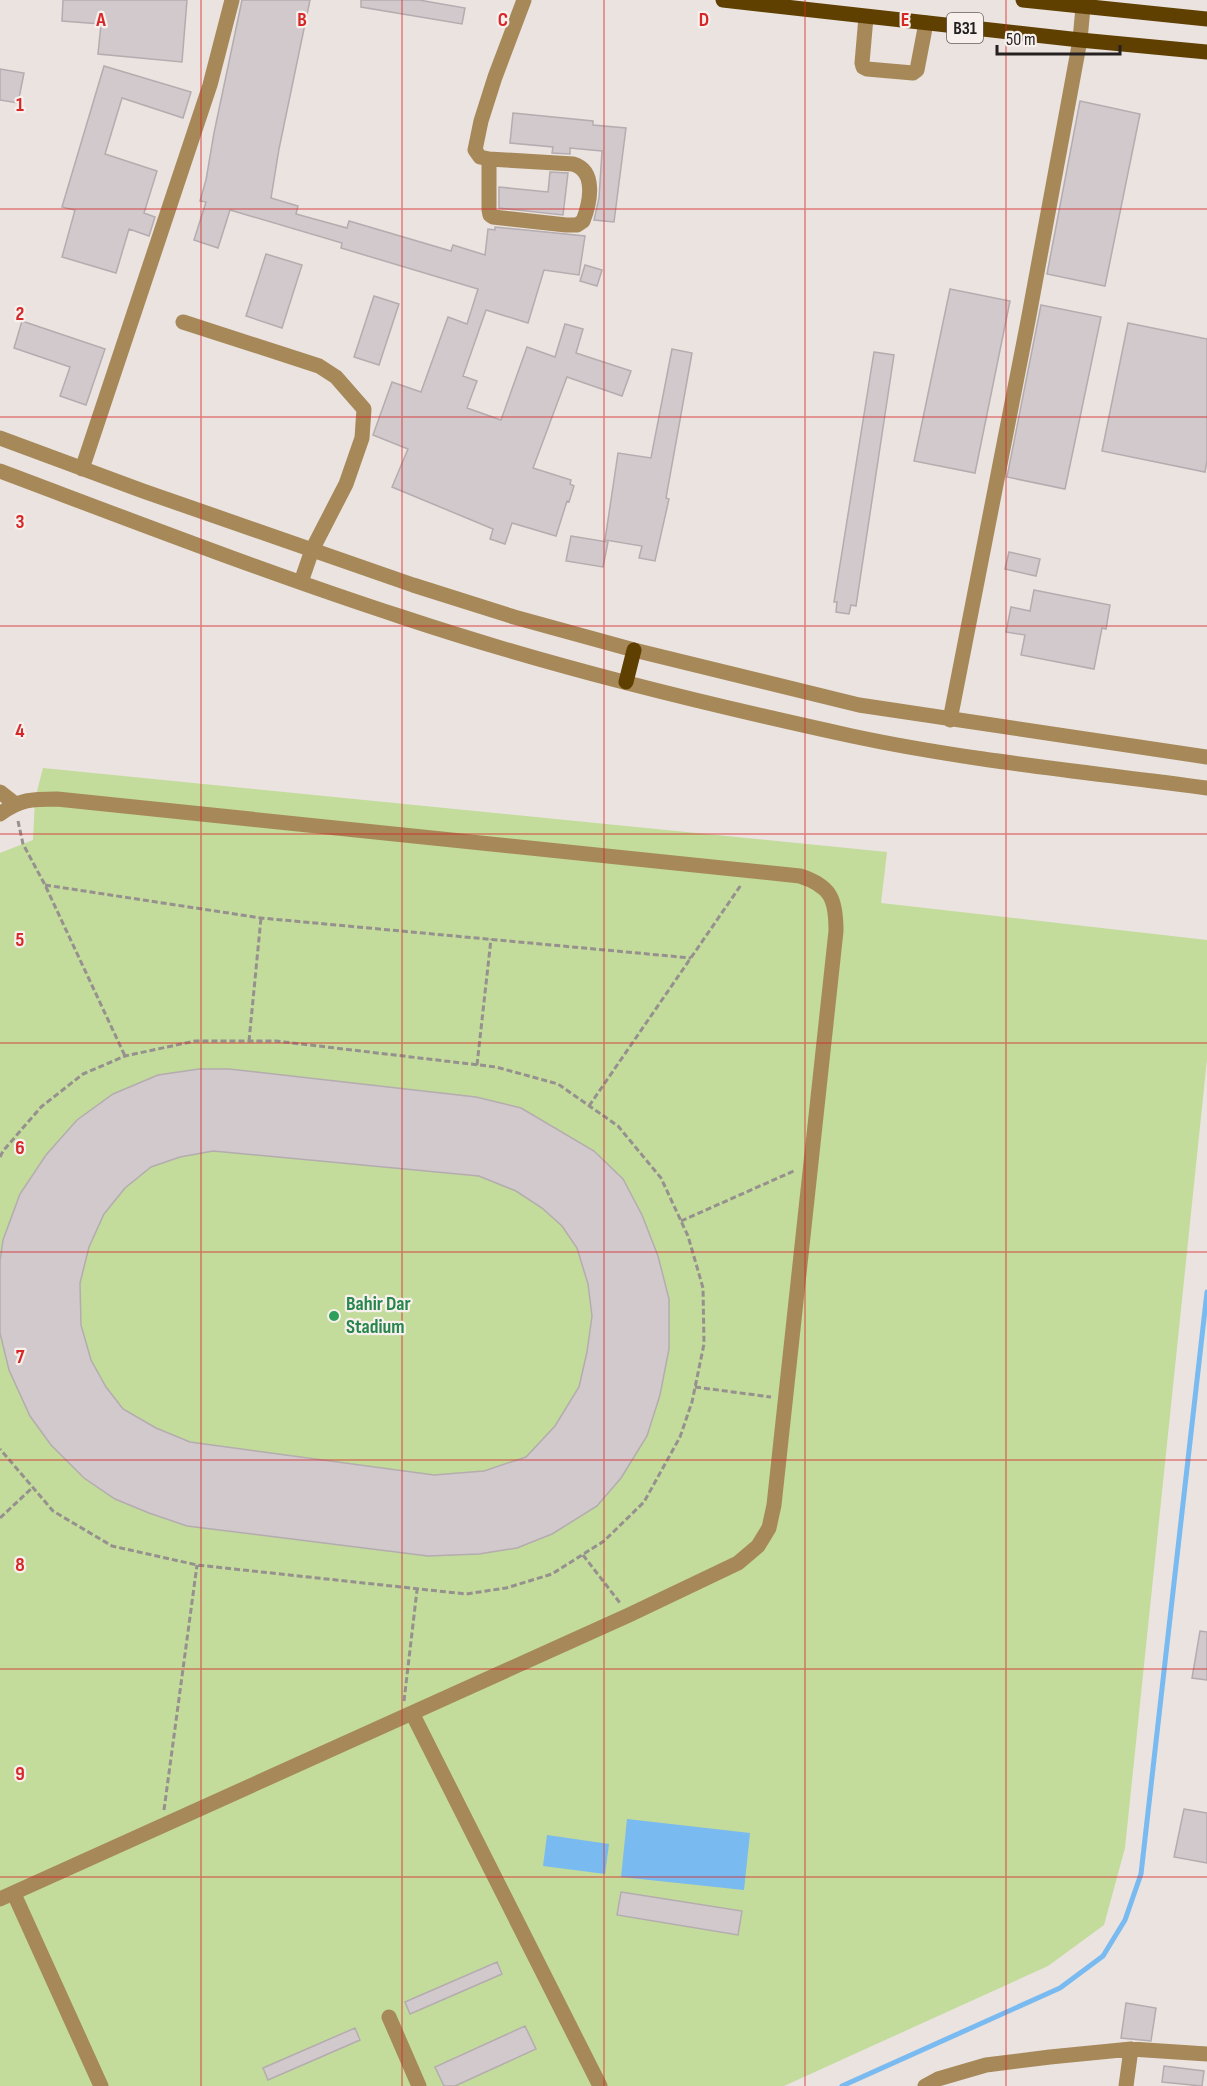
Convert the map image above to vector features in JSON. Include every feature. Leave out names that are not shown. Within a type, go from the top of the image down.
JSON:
[{"type":"main road","name":"B31","points":[[723,0],[1207,52]]},
{"type":"main road","points":[[1023,0],[1207,19]]},
{"type":"main road","points":[[626,682],[634,650]]},
{"type":"street","points":[[82,469],[210,85],[232,0]]},
{"type":"street","points":[[489,159],[490,215],[493,217],[566,225],[577,225],[583,221],[590,181],[587,172],[581,166],[489,159],[480,157],[475,150],[495,77],[524,0]]},
{"type":"street","points":[[950,720],[1028,321],[1080,40],[1083,7]]},
{"type":"street","points":[[866,17],[863,67],[909,74],[917,70],[926,23]]},
{"type":"street","points":[[183,322],[319,366],[336,377],[364,409],[362,438],[346,484],[312,550],[301,582]]},
{"type":"street","points":[[0,438],[413,585],[514,617],[634,650],[859,705],[1207,757]]},
{"type":"street","points":[[0,471],[402,617],[626,682],[855,737],[942,753],[1207,788]]},
{"type":"street","points":[[0,792],[14,803]]},
{"type":"street","points":[[0,814],[14,803],[36,799],[57,799],[800,876],[818,882],[829,895],[836,910],[836,931],[774,1505],[769,1528],[758,1546],[738,1563],[629,1615],[7,1897],[101,2086]]},
{"type":"street","points":[[407,1715],[600,2086]]},
{"type":"street","points":[[389,2017],[419,2086]]},
{"type":"street","points":[[1126,2086],[1131,2049]]},
{"type":"street","points":[[925,2086],[939,2079],[986,2065],[1131,2049],[1207,2054]]},
{"type":"path","points":[[14,803],[23,844],[45,885],[125,1056]]},
{"type":"path","points":[[589,1106],[751,871]]},
{"type":"path","points":[[45,885],[261,918],[691,958]]},
{"type":"path","points":[[249,1041],[261,918]]},
{"type":"path","points":[[477,1065],[491,939]]},
{"type":"path","points":[[0,1157],[1,1150],[41,1107],[83,1074],[125,1056],[195,1041],[276,1041],[496,1067],[558,1084],[618,1126],[661,1178],[688,1236],[703,1288],[704,1344],[692,1402],[680,1437],[644,1502],[604,1541],[552,1574],[506,1588],[466,1594],[196,1565],[112,1546],[52,1511],[0,1449]]},
{"type":"path","points":[[681,1221],[811,1163]]},
{"type":"path","points":[[695,1387],[785,1399]]},
{"type":"path","points":[[0,1518],[32,1488]]},
{"type":"path","points":[[583,1555],[629,1615]]},
{"type":"path","points":[[162,1826],[196,1565]]},
{"type":"path","points":[[407,1715],[417,1590]]},
{"type":"green space","points":[[43,768],[887,852],[881,903],[1207,940],[1207,1059],[1125,1848],[1104,1925],[1048,1966],[784,2086],[0,2086],[0,853],[33,840],[35,799]]},
{"type":"water","points":[[627,1819],[750,1833],[744,1890],[621,1877]]},
{"type":"water","points":[[547,1835],[609,1844],[605,1874],[543,1866]]},
{"type":"building","points":[[63,0],[187,0],[182,62],[98,54],[101,24],[62,21]]},
{"type":"building","points":[[242,0],[310,0],[271,198],[298,206],[296,214],[347,228],[349,221],[451,251],[453,245],[485,255],[488,229],[495,230],[495,227],[585,236],[579,275],[544,270],[528,323],[486,310],[463,376],[477,381],[467,408],[501,420],[527,347],[555,357],[565,324],[583,329],[576,353],[631,371],[622,396],[567,377],[533,468],[571,480],[570,484],[574,486],[556,536],[512,523],[505,544],[490,539],[493,529],[392,487],[408,449],[373,435],[392,382],[421,392],[448,317],[467,324],[478,289],[341,248],[342,243],[230,210],[218,248],[194,240],[206,202],[200,201]]},
{"type":"building","points":[[361,0],[419,0],[465,8],[462,24],[361,7]]},
{"type":"building","points":[[104,66],[191,92],[183,118],[122,98],[105,154],[157,171],[144,213],[155,217],[149,236],[129,229],[116,273],[62,257],[75,210],[62,207]]},
{"type":"building","points":[[0,69],[24,73],[18,103],[0,100]]},
{"type":"building","points":[[1080,101],[1140,114],[1105,286],[1047,274]]},
{"type":"building","points":[[513,113],[593,121],[593,125],[626,128],[614,222],[594,220],[599,198],[602,151],[570,148],[570,154],[552,153],[553,147],[510,143]]},
{"type":"building","points":[[550,172],[568,173],[563,215],[499,208],[499,187],[548,192]]},
{"type":"building","points":[[266,254],[302,265],[282,328],[246,316]]},
{"type":"building","points":[[585,265],[602,270],[597,286],[580,281]]},
{"type":"building","points":[[950,289],[1010,301],[975,473],[914,461]]},
{"type":"building","points":[[374,296],[399,304],[379,365],[354,357]]},
{"type":"building","points":[[1041,305],[1101,317],[1065,489],[1007,477]]},
{"type":"building","points":[[22,321],[105,349],[86,405],[60,396],[70,367],[14,348]]},
{"type":"building","points":[[1128,323],[1207,339],[1207,460],[1205,472],[1102,451]]},
{"type":"building","points":[[672,349],[692,353],[666,498],[669,499],[655,561],[639,558],[642,546],[605,540],[618,453],[651,458]]},
{"type":"building","points":[[874,352],[894,355],[856,606],[851,605],[849,614],[836,612],[837,602],[834,602]]},
{"type":"building","points":[[571,536],[608,542],[603,567],[566,561]]},
{"type":"building","points":[[1009,552],[1040,559],[1036,576],[1005,569]]},
{"type":"building","points":[[1034,590],[1110,605],[1106,629],[1102,628],[1094,669],[1021,655],[1025,635],[1006,632],[1011,607],[1030,611]]},
{"type":"building","points":[[199,1069],[229,1069],[476,1097],[521,1108],[594,1151],[623,1179],[642,1215],[658,1256],[669,1299],[669,1349],[660,1395],[647,1436],[621,1478],[597,1506],[552,1534],[517,1548],[479,1554],[428,1556],[187,1526],[115,1499],[84,1478],[51,1445],[30,1416],[9,1370],[0,1333],[0,1261],[3,1240],[20,1194],[46,1155],[77,1120],[113,1094],[158,1075]],"holes":[[[213,1151],[479,1176],[516,1191],[542,1208],[562,1226],[577,1248],[588,1284],[592,1316],[579,1387],[555,1426],[526,1457],[484,1471],[434,1475],[190,1442],[156,1428],[123,1409],[106,1387],[91,1360],[81,1325],[80,1283],[89,1247],[104,1214],[125,1188],[151,1167],[180,1157]]]},
{"type":"building","points":[[1200,1631],[1207,1632],[1207,1680],[1192,1678]]},
{"type":"building","points":[[1184,1809],[1207,1813],[1207,1863],[1174,1857]]},
{"type":"building","points":[[621,1892],[742,1911],[738,1935],[617,1915]]},
{"type":"building","points":[[497,1962],[502,1974],[410,2014],[405,2002]]},
{"type":"building","points":[[1126,2003],[1156,2008],[1151,2041],[1121,2038]]},
{"type":"building","points":[[525,2026],[536,2049],[455,2086],[444,2086],[435,2067]]},
{"type":"building","points":[[355,2028],[360,2040],[268,2080],[263,2068]]},
{"type":"building","points":[[1164,2066],[1204,2071],[1202,2086],[1162,2082]]},
{"type":"waterway","points":[[842,2086],[1060,1988],[1103,1956],[1125,1920],[1141,1874],[1207,1292]]},
{"type":"place","name":"Bahir Dar Stadium","points":[[334,1316]]}]
